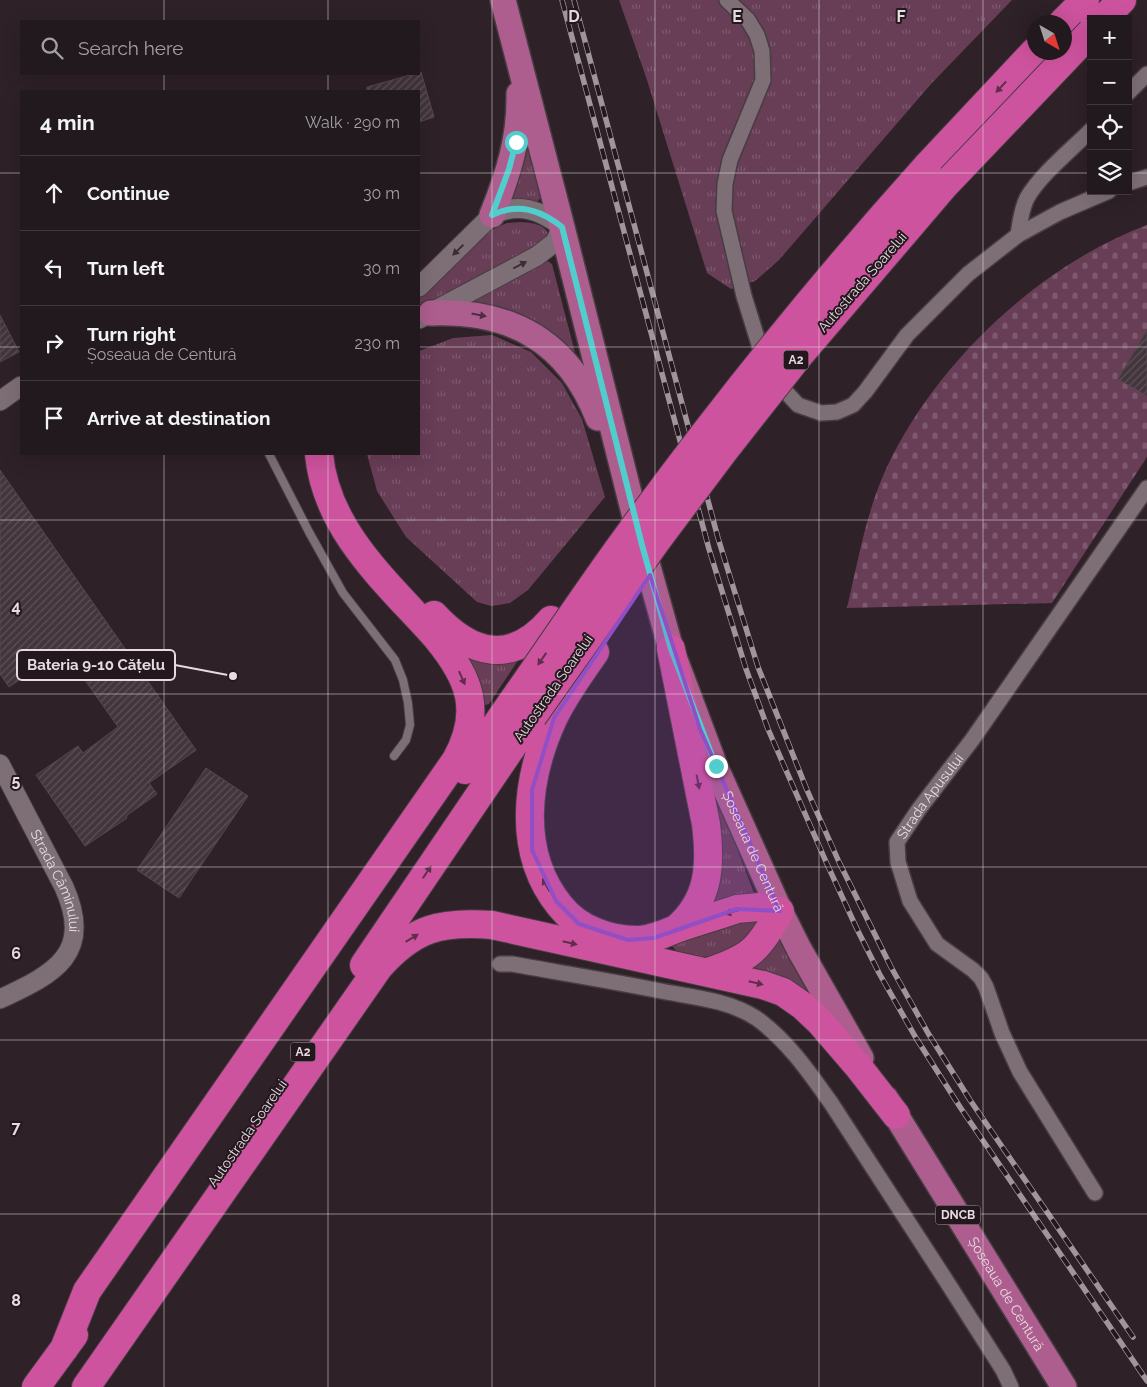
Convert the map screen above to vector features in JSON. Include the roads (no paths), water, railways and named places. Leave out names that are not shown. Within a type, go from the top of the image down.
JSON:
[{"type":"highway","points":[[1070,15],[1085,0]]},
{"type":"highway","points":[[1108,15],[1122,0]]},
{"type":"highway","points":[[1125,15],[1138,0]]},
{"type":"highway","name":"Autostrada Soarelui","points":[[71,1387],[336,1005],[531,716],[658,539],[724,451],[798,357],[946,185],[1087,36]]},
{"type":"highway","points":[[708,972],[730,965],[755,949],[765,938],[780,911],[759,907],[743,908],[676,929],[654,938],[641,940],[615,937],[579,924],[556,901],[544,883],[532,850],[529,820],[532,790],[538,762],[531,716],[564,699],[600,644],[778,405],[975,172],[1087,55]]},
{"type":"highway","name":"Autostrada Soarelui","points":[[36,1387],[278,1042],[531,716],[616,552],[700,439],[788,328],[883,214],[1027,59]]},
{"type":"highway","points":[[331,455],[343,501],[360,531],[396,574],[444,626],[457,637],[482,648],[506,649],[526,642],[537,635],[551,620],[711,406],[782,314],[840,245],[879,202],[927,166]]},
{"type":"highway","points":[[64,1349],[87,1291],[450,768],[464,745],[468,734],[471,708],[469,694],[463,677],[446,648],[366,559],[346,533],[327,491],[319,455]]},
{"type":"highway","points":[[671,649],[709,847],[708,871],[704,891],[693,913],[676,929]]},
{"type":"highway","points":[[86,1387],[379,967],[390,955],[414,936],[441,926],[468,924],[492,926],[763,984],[782,992],[803,1006],[820,1022],[896,1115]]},
{"type":"main road","name":"Șoseaua de Centură","points":[[503,0],[626,482],[671,649],[712,759],[780,911],[830,1006],[1064,1387]]},
{"type":"main road","points":[[492,215],[509,169],[516,142],[519,114],[519,64]]},
{"type":"main road","points":[[425,316],[457,312],[496,319],[524,330],[548,346],[568,365],[584,388],[626,482]]},
{"type":"street","points":[[727,0],[748,20],[757,35],[762,51],[763,80],[730,160],[725,184],[724,211],[744,296],[762,354],[773,378],[798,405],[822,413],[837,412],[853,404],[865,392],[907,335],[968,274],[1018,235],[1060,212],[1099,195]]},
{"type":"street","points":[[1132,89],[1147,74]]},
{"type":"street","points":[[1018,235],[1020,216],[1027,198],[1044,177],[1087,134]]},
{"type":"street","points":[[1132,183],[1147,177]]},
{"type":"street","points":[[420,286],[492,215],[507,210],[527,209],[542,213],[562,227],[555,242],[543,252],[425,316]]},
{"type":"street","points":[[0,401],[20,387]]},
{"type":"street","name":"Strada Apusului","points":[[1094,1193],[1020,1072],[1002,1033],[982,978],[938,944],[910,901],[898,862],[897,842],[918,809],[972,740],[1147,488]]},
{"type":"street","name":"Strada Căminului","points":[[0,764],[64,887],[75,922],[71,946],[58,966],[37,981],[0,999]]},
{"type":"street","points":[[652,989],[659,961]]},
{"type":"street","points":[[500,964],[512,964],[704,999],[736,1008],[755,1018],[791,1049],[812,1074],[957,1298],[1011,1387]]},
{"type":"lane","points":[[270,455],[343,593],[395,660],[403,680],[410,725],[406,740],[394,756]]},
{"type":"railway","points":[[562,0],[709,549],[746,669],[768,729],[857,929],[879,973],[916,1038],[960,1107],[1147,1381]]},
{"type":"railway","points":[[574,0],[718,538],[758,667],[807,790],[839,862],[891,967],[928,1033],[970,1100],[1133,1337]]},
{"type":"place","name":"Bateria 9-10 Cățelu","points":[[233,676]]}]
